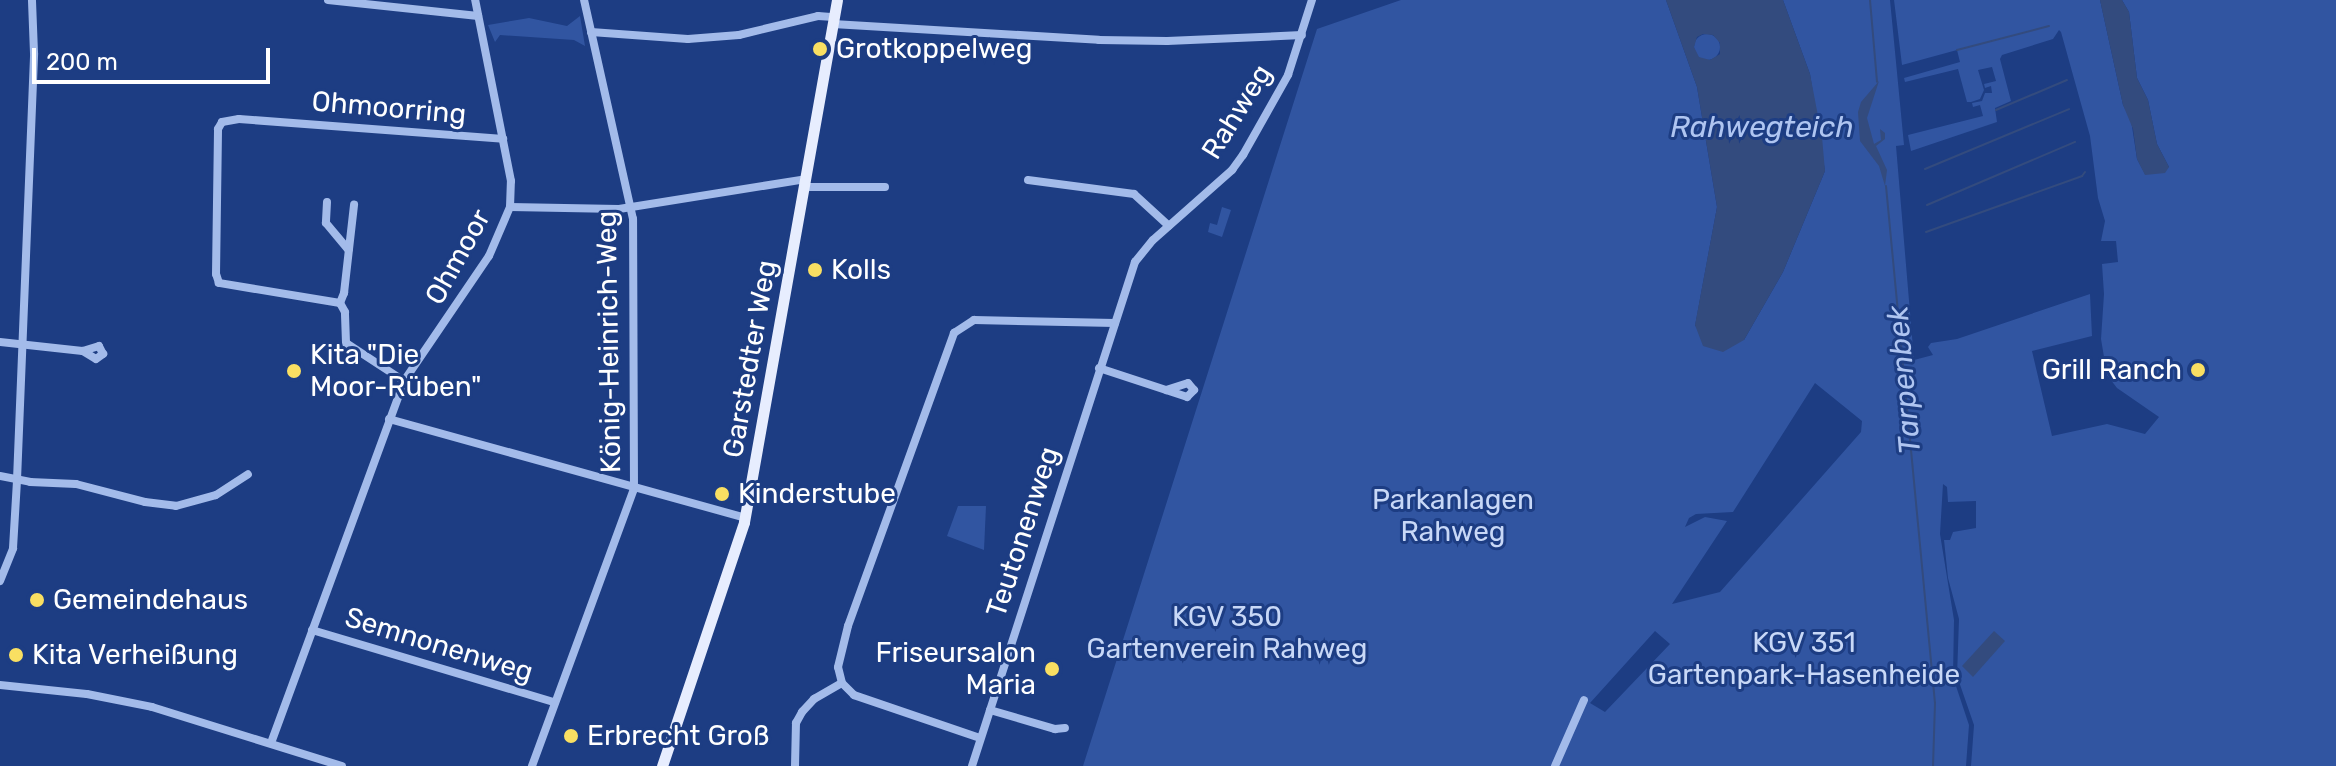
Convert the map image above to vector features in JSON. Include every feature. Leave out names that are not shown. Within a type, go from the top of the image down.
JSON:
[{"type":"main road","name":"Garstedter Weg","points":[[662,766],[745,518],[837,0]]},
{"type":"street","points":[[0,581],[13,548],[17,480],[34,41],[32,0]]},
{"type":"street","points":[[328,0],[478,16]]},
{"type":"street","name":"Ohmoor","points":[[271,743],[404,381],[489,256],[510,207],[511,181],[475,0]]},
{"type":"street","name":"König-Heinrich-Weg","points":[[532,766],[634,489],[630,207],[584,0]]},
{"type":"street","name":"Rahweg","points":[[1169,226],[1232,170],[1243,155],[1288,75],[1312,0]]},
{"type":"street","points":[[591,32],[657,39],[714,37],[818,16],[834,20],[1099,40],[1167,41],[1302,35]]},
{"type":"street","name":"Ohmoorring","points":[[340,303],[219,283],[216,274],[216,176],[218,129],[222,122],[239,119],[503,139]]},
{"type":"street","points":[[1028,180],[1134,194],[1169,226]]},
{"type":"street","points":[[510,207],[630,207],[806,183],[885,187]]},
{"type":"street","points":[[327,202],[326,223],[349,250]]},
{"type":"street","points":[[354,205],[344,293],[340,303],[345,312],[346,343],[404,381]]},
{"type":"street","name":"Teutonenweg","points":[[972,766],[1135,262],[1169,226]]},
{"type":"street","points":[[335,234],[341,229],[351,230]]},
{"type":"street","points":[[980,738],[862,700],[842,683],[839,658],[848,626],[954,333],[974,320],[1115,323]]},
{"type":"street","points":[[0,342],[22,347],[83,351]]},
{"type":"street","points":[[1099,368],[1166,390]]},
{"type":"street","points":[[389,419],[745,518]]},
{"type":"street","points":[[0,476],[76,484],[145,502],[176,506],[216,495],[248,474]]},
{"type":"street","name":"Semnonenweg","points":[[312,630],[554,702]]},
{"type":"street","points":[[795,766],[796,723],[802,712],[814,699],[842,683]]},
{"type":"street","points":[[0,685],[64,691],[141,705],[342,766]]},
{"type":"street","points":[[1555,766],[1584,700]]},
{"type":"street","points":[[990,710],[1055,729],[1065,728]]},
{"type":"green space","points":[[1401,0],[1666,0],[1697,87],[1717,207],[1695,326],[1744,340],[1783,272],[1825,171],[1810,74],[1783,0],[1890,0],[1904,145],[1896,146],[1914,360],[1933,355],[1928,347],[1931,343],[1957,339],[2090,294],[2092,336],[2032,351],[2052,436],[2107,424],[2145,434],[2159,417],[2117,388],[2107,375],[2101,339],[2102,264],[2118,262],[2116,241],[2101,241],[2105,221],[2098,198],[2090,136],[2061,32],[2059,30],[2053,39],[2002,55],[2000,59],[2011,101],[1995,108],[1997,122],[1911,151],[1908,135],[1983,116],[1980,105],[1973,107],[1972,103],[1982,101],[1985,93],[1992,93],[1991,86],[1985,88],[1984,84],[1996,81],[1992,67],[1978,70],[1984,90],[1980,99],[1971,102],[1967,102],[1958,69],[1905,82],[1904,78],[1960,62],[1957,50],[1902,65],[1894,0],[2100,0],[2123,105],[2131,120],[2137,159],[2145,174],[2169,167],[2157,144],[2148,100],[2137,78],[2129,12],[2122,0],[2336,0],[2336,766],[1971,766],[1974,725],[1957,676],[1959,619],[1948,578],[1944,540],[1950,540],[1953,532],[1976,528],[1976,501],[1948,502],[1947,487],[1943,484],[1940,534],[1954,620],[1953,677],[1969,725],[1966,766],[1083,766],[1317,29]],"holes":[[[1815,383],[1862,421],[1861,432],[1720,592],[1672,604],[1727,521],[1705,517],[1685,527],[1689,518],[1696,514],[1733,512]],[[1655,631],[1670,644],[1605,712],[1590,703]]]},
{"type":"green space","points":[[580,16],[585,46],[574,40],[500,35],[495,42],[488,25],[529,18],[567,26]]},
{"type":"green space","points":[[1707,34],[1716,38],[1720,47],[1716,56],[1707,60],[1698,56],[1694,47],[1698,38]]},
{"type":"green space","points":[[1222,207],[1231,210],[1222,237],[1208,232],[1210,223],[1217,225]]},
{"type":"green space","points":[[958,506],[986,506],[984,550],[947,536]]},
{"type":"water","name":"Rahwegteich","points":[[1666,0],[1783,0],[1810,74],[1825,171],[1783,272],[1744,340],[1723,352],[1703,346],[1695,325],[1717,207],[1697,87]],"holes":[[[1713,35],[1720,43],[1720,54],[1710,60],[1699,57],[1694,47],[1697,37]]]},
{"type":"water","points":[[2100,0],[2122,0],[2129,12],[2137,78],[2148,100],[2157,144],[2169,167],[2165,173],[2145,175],[2137,159],[2133,129],[2123,105]]},
{"type":"water","points":[[1879,81],[1867,118],[1874,144],[1881,140],[1880,129],[1885,133],[1885,139],[1876,146],[1887,170],[1885,186],[1879,166],[1860,141],[1858,112],[1861,102]]},
{"type":"water","points":[[1994,631],[2005,641],[1973,677],[1962,666]]},
{"type":"waterway","name":"Tarpenbek","points":[[1870,0],[1877,82]]},
{"type":"waterway","points":[[1957,50],[2049,26]]},
{"type":"waterway","points":[[1996,110],[2067,80]]},
{"type":"waterway","points":[[1925,169],[2069,109]]},
{"type":"waterway","points":[[1927,205],[2075,142]]},
{"type":"waterway","points":[[1926,232],[2082,176],[2085,172]]},
{"type":"waterway","name":"Tarpenbek","points":[[1886,186],[1935,703],[1933,766]]},
{"type":"place","name":"Grotkoppelweg","points":[[820,49]]},
{"type":"place","name":"Kolls","points":[[815,270]]},
{"type":"place","name":"Grill Ranch","points":[[2198,370]]},
{"type":"place","name":"Kita \"Die Moor-Rüben\"","points":[[294,371]]},
{"type":"place","name":"Kinderstube","points":[[722,494]]},
{"type":"place","name":"Gemeindehaus","points":[[37,600]]},
{"type":"place","name":"Kita Verheißung","points":[[16,655]]},
{"type":"place","name":"Friseursalon Maria","points":[[1052,669]]},
{"type":"place","name":"Erbrecht Groß","points":[[571,736]]},
{"type":"park label","name":"Parkanlagen Rahweg","points":[[1453,516]]},
{"type":"park label","name":"KGV 350 Gartenverein Rahweg","points":[[1227,633]]},
{"type":"park label","name":"KGV 351 Gartenpark-Hasenheide","points":[[1804,659]]}]
